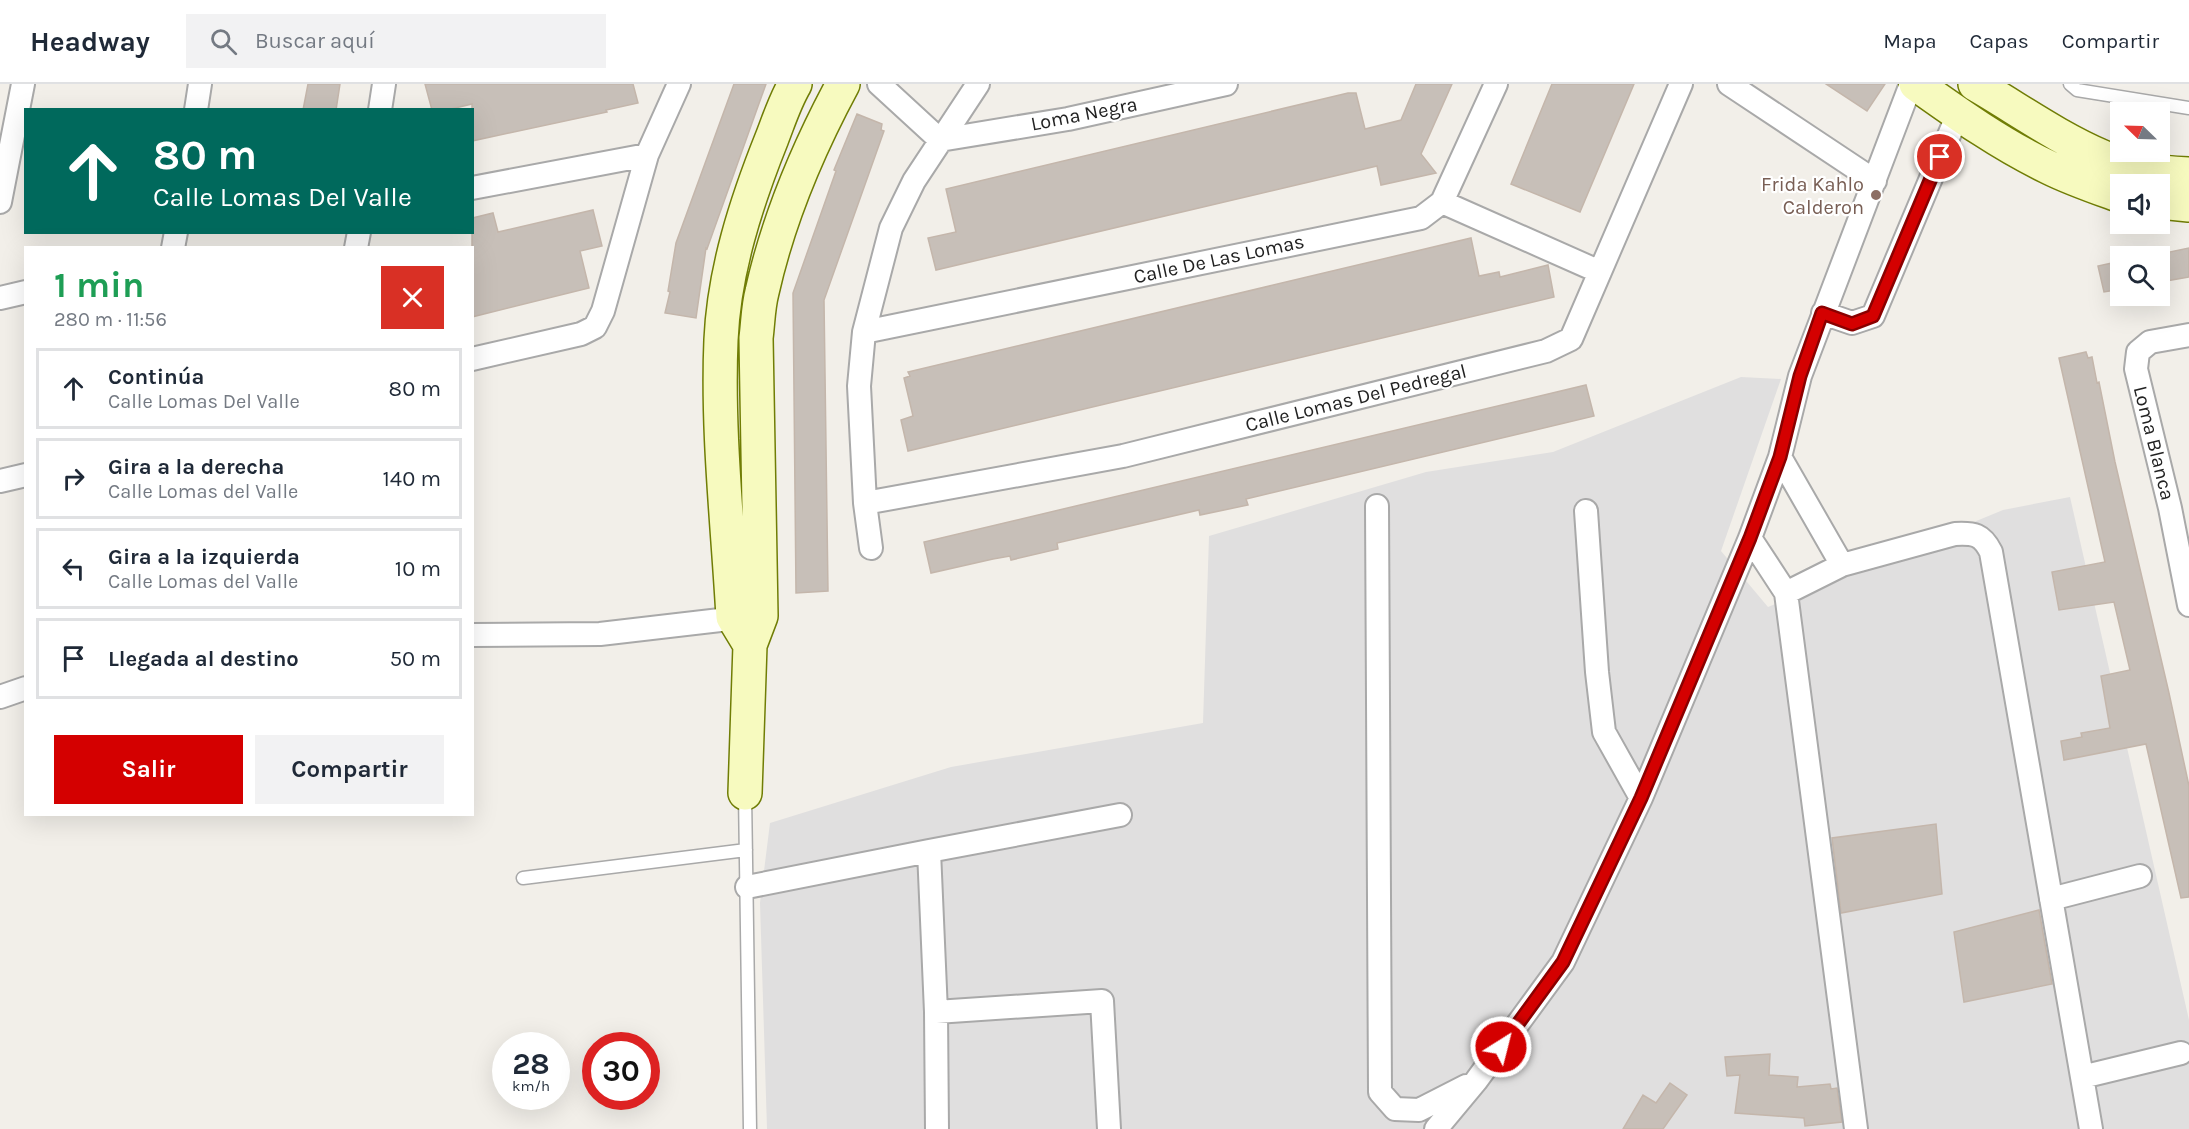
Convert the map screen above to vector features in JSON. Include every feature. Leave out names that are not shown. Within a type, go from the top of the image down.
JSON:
[{"type":"street","points":[[0,202],[6,135],[23,84]]},
{"type":"street","points":[[196,108],[200,84]]},
{"type":"street","points":[[380,108],[384,84]]},
{"type":"street","points":[[474,359],[581,334],[595,327],[603,311],[646,155],[678,84]]},
{"type":"street","points":[[748,626],[720,397],[721,339],[735,247],[761,165],[795,84]]},
{"type":"street","points":[[745,793],[756,338],[761,294],[777,234],[808,158],[843,84]]},
{"type":"street","points":[[879,84],[940,140]]},
{"type":"street","points":[[871,548],[865,503],[859,386],[864,332],[891,228],[914,181],[978,84]]},
{"type":"street","name":"Loma Negra","points":[[940,140],[1068,119],[1226,84]]},
{"type":"street","points":[[1496,84],[1442,202],[1600,272]]},
{"type":"street","name":"Calle Lomas Del Pedregal","points":[[865,503],[1123,456],[1546,351],[1571,339],[1681,84]]},
{"type":"street","points":[[1730,84],[1875,181]]},
{"type":"street","points":[[1436,1129],[1476,1081],[1563,962],[1641,798],[1750,538],[1780,457],[1800,376],[1822,313],[1911,84]]},
{"type":"street","points":[[1916,84],[1958,114],[2047,167],[2110,192]]},
{"type":"street","points":[[1822,313],[1852,324],[1873,316],[1958,114],[1974,84],[2059,136],[2105,158],[2157,172],[2189,174]]},
{"type":"street","points":[[474,188],[646,155]]},
{"type":"street","name":"Calle De Las Lomas","points":[[864,332],[1421,218],[1442,202]]},
{"type":"street","points":[[2170,203],[2189,205]]},
{"type":"street","points":[[0,298],[24,292]]},
{"type":"street","name":"Loma Blanca","points":[[2189,335],[2150,342],[2138,352],[2136,369],[2180,506],[2189,605]]},
{"type":"street","points":[[1780,457],[1842,565]]},
{"type":"street","points":[[0,481],[24,476]]},
{"type":"street","points":[[1377,506],[1380,1092],[1395,1109],[1419,1110],[1476,1081]]},
{"type":"street","points":[[1586,511],[1597,672],[1604,732],[1641,798]]},
{"type":"street","points":[[1786,592],[1842,565],[1955,534],[1971,534],[1985,540],[1991,552],[2091,1129]]},
{"type":"street","points":[[1750,538],[1786,592],[1856,1129]]},
{"type":"street","points":[[474,634],[600,634],[748,626]]},
{"type":"street","points":[[0,697],[24,689]]},
{"type":"street","points":[[747,887],[1120,815]]},
{"type":"street","points":[[929,851],[936,1012],[937,1129]]},
{"type":"street","points":[[2051,899],[2140,876]]},
{"type":"street","points":[[936,1012],[1102,1001],[1109,1129]]},
{"type":"street","points":[[2082,1077],[2181,1053]]},
{"type":"lane","points":[[2070,84],[2077,90],[2189,108]]},
{"type":"lane","points":[[745,793],[750,1129]]},
{"type":"lane","points":[[523,878],[746,850]]},
{"type":"shaded area","points":[[1741,377],[1781,379],[1721,551],[1768,607],[2003,510],[2070,497],[2189,1020],[2189,1129],[767,1129],[760,903],[770,823],[951,767],[1203,723],[1209,536],[1426,472],[1553,452]]},
{"type":"building","points":[[308,84],[340,84],[336,108],[303,108]]},
{"type":"building","points":[[425,84],[633,84],[638,103],[606,110],[607,112],[474,141],[472,104],[455,108],[431,108]]},
{"type":"building","points":[[734,84],[766,84],[706,248],[696,318],[665,313],[676,243]]},
{"type":"building","points":[[1416,84],[1452,84],[1421,154],[1436,173],[1381,185],[1377,166],[936,270],[928,238],[956,232],[946,189],[1348,93],[1356,93],[1365,129],[1401,120]]},
{"type":"building","points":[[1552,84],[1634,84],[1580,212],[1511,184]]},
{"type":"building","points":[[1826,84],[1885,84],[1867,111]]},
{"type":"building","points":[[857,114],[882,124],[881,130],[884,131],[824,300],[828,591],[796,593],[793,293],[836,171],[834,170]]},
{"type":"building","points":[[593,210],[602,246],[580,251],[589,288],[474,317],[472,234],[474,234],[474,218],[493,213],[498,232]]},
{"type":"building","points":[[1471,238],[1479,276],[1499,272],[1500,277],[1548,265],[1554,297],[908,451],[901,420],[913,416],[904,378],[910,376],[908,372]]},
{"type":"building","points":[[2189,248],[2189,277],[2170,280],[2170,252]]},
{"type":"building","points":[[2110,263],[2110,291],[2104,292],[2098,266]]},
{"type":"building","points":[[2086,352],[2088,358],[2092,357],[2097,383],[2099,382],[2189,786],[2189,897],[2181,898],[2146,744],[2064,760],[2061,741],[2082,737],[2081,733],[2110,728],[2101,676],[2130,670],[2114,602],[2059,610],[2052,572],[2105,562],[2059,358]]},
{"type":"building","points":[[1586,385],[1594,416],[1246,499],[1248,505],[1200,515],[1199,510],[1057,543],[1058,549],[1011,560],[1010,556],[993,559],[931,573],[924,542]]},
{"type":"building","points":[[1936,824],[1942,894],[1841,913],[1832,838]]},
{"type":"building","points":[[2039,910],[2052,984],[1964,1002],[1954,932]]},
{"type":"building","points":[[1770,1054],[1769,1075],[1798,1077],[1797,1087],[1830,1084],[1831,1089],[1837,1088],[1842,1122],[1805,1126],[1804,1118],[1735,1113],[1740,1075],[1727,1076],[1725,1057]]},
{"type":"building","points":[[1670,1083],[1687,1095],[1663,1129],[1623,1129],[1643,1095],[1656,1103]]},
{"type":"place","name":"Frida Kahlo Calderon","points":[[1876,195]]},
{"type":"route","points":[[1501,1047],[1563,962],[1641,798],[1750,538],[1780,457],[1800,376],[1822,313],[1852,324],[1873,316],[1940,157]]}]
